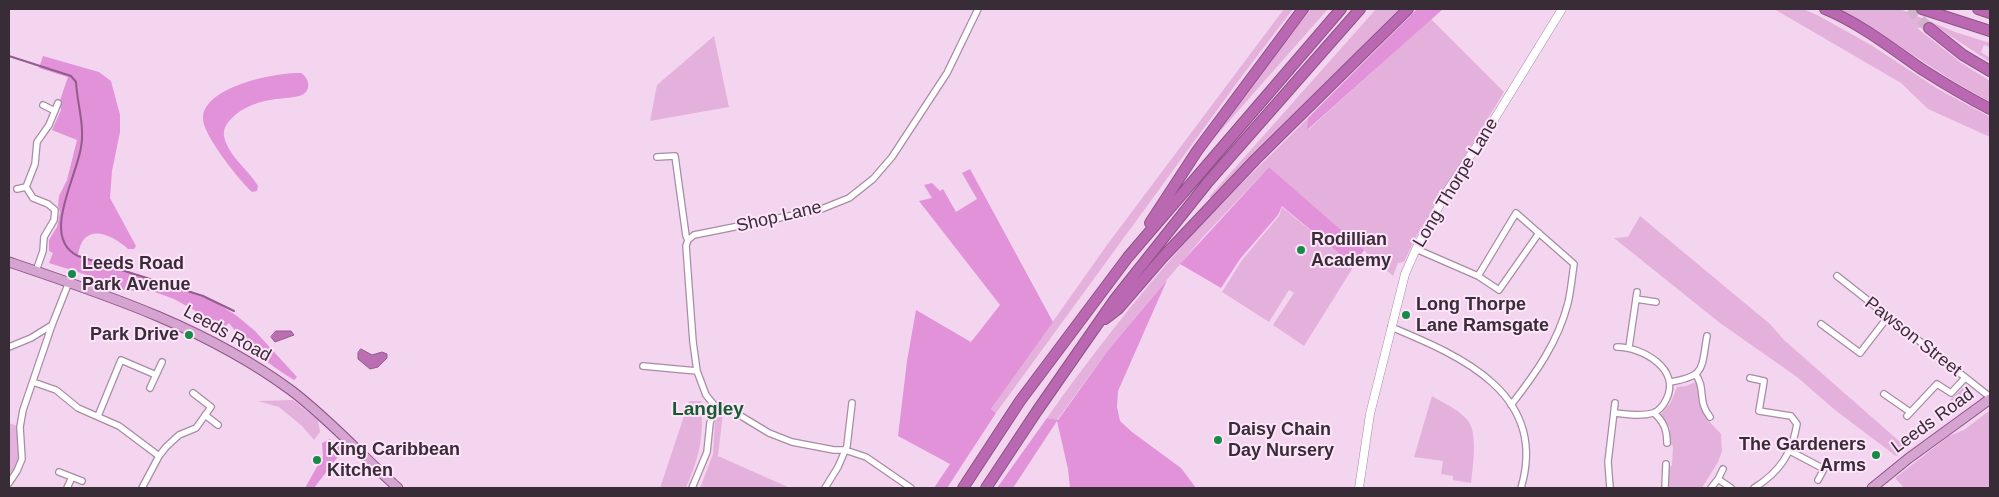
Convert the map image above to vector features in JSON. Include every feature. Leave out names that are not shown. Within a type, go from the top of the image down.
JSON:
[{"type":"highway","points":[[1128,258],[1196,151],[1303,9]]},
{"type":"highway","points":[[962,488],[1020,400],[1128,258],[1341,9]]},
{"type":"highway","points":[[986,488],[1037,411],[1100,324],[1115,299],[1208,182],[1360,9]]},
{"type":"highway","points":[[1100,324],[1118,309],[1164,257],[1256,160],[1408,9]]},
{"type":"highway","points":[[1825,9],[1877,37],[1925,71],[1990,109]]},
{"type":"highway","points":[[1922,9],[1990,31]]},
{"type":"highway","points":[[1978,9],[1990,13]]},
{"type":"highway","points":[[1929,28],[1963,55],[1990,71]]},
{"type":"main road","name":"Long Thorpe Lane","points":[[1358,488],[1365,440],[1404,274],[1446,193],[1492,123],[1538,45],[1562,9]]},
{"type":"main road","name":"Leeds Road","points":[[9,262],[69,282],[155,315],[200,336],[254,365],[291,390],[313,408],[398,488]]},
{"type":"main road","name":"Leeds Road","points":[[1872,488],[1990,398]]},
{"type":"street","name":"Shop Lane","points":[[688,240],[694,235],[819,210],[849,198],[873,179],[892,157],[947,73],[978,9]]},
{"type":"street","points":[[26,187],[39,154],[37,142],[49,124],[58,103]]},
{"type":"street","points":[[43,105],[55,111]]},
{"type":"street","points":[[657,157],[676,156],[688,240],[686,246],[697,370],[706,395],[715,406],[731,410],[769,432],[792,442],[834,450],[845,450],[866,458],[911,488]]},
{"type":"street","points":[[17,189],[26,187]]},
{"type":"street","points":[[26,187],[33,198],[48,204],[55,210],[54,220],[44,237],[43,251],[36,271]]},
{"type":"street","points":[[1478,276],[1516,213],[1574,264],[1568,302],[1556,338],[1535,374],[1511,404]]},
{"type":"street","points":[[1416,249],[1478,276],[1499,290],[1539,233]]},
{"type":"street","name":"Pawson Street","points":[[1837,276],[1887,318],[1990,398]]},
{"type":"street","points":[[9,482],[17,471],[22,459],[20,426],[23,410],[69,282]]},
{"type":"street","points":[[1629,347],[1637,292]]},
{"type":"street","points":[[1636,299],[1656,302]]},
{"type":"street","points":[[1822,324],[1860,354],[1887,318]]},
{"type":"street","points":[[9,347],[31,338],[52,325]]},
{"type":"street","points":[[1391,327],[1440,348],[1476,368],[1511,404],[1524,430],[1526,465],[1521,488]]},
{"type":"street","points":[[1670,382],[1689,379],[1696,375],[1701,367],[1707,336]]},
{"type":"street","points":[[1614,412],[1638,415],[1654,413],[1660,409],[1667,398],[1670,382],[1659,362],[1629,347],[1617,346]]},
{"type":"street","points":[[98,416],[121,360],[156,375]]},
{"type":"street","points":[[150,388],[162,362]]},
{"type":"street","points":[[643,366],[697,370]]},
{"type":"street","points":[[1696,375],[1701,385],[1702,403],[1710,417]]},
{"type":"street","points":[[1750,378],[1764,381],[1759,411],[1791,416],[1797,424],[1790,451],[1771,476],[1754,488]]},
{"type":"street","points":[[1884,394],[1908,414],[1937,384],[1951,393],[1965,378]]},
{"type":"street","points":[[33,382],[56,390],[78,408],[119,426],[160,456]]},
{"type":"street","points":[[142,488],[160,456],[179,435],[196,428],[211,407],[193,393]]},
{"type":"street","points":[[825,488],[838,468],[848,442],[852,403]]},
{"type":"street","points":[[1610,488],[1608,462],[1615,403]]},
{"type":"street","points":[[692,488],[707,452],[711,418],[715,406]]},
{"type":"street","points":[[1654,413],[1663,421],[1667,434],[1667,443]]},
{"type":"street","points":[[205,415],[218,425]]},
{"type":"street","points":[[1790,451],[1824,469],[1818,480]]},
{"type":"street","points":[[1665,488],[1666,464]]},
{"type":"street","points":[[1711,488],[1718,480],[1723,469]]},
{"type":"street","points":[[59,472],[82,481]]},
{"type":"street","points":[[67,488],[72,477]]},
{"type":"street","points":[[1718,480],[1731,488]]},
{"type":"shaded area","points":[[1284,9],[1293,9],[996,413],[991,409],[1107,245]]},
{"type":"shaded area","points":[[1311,9],[1328,9],[1208,145],[1217,131]]},
{"type":"shaded area","points":[[1376,9],[1399,9],[1211,198],[1209,197]]},
{"type":"shaded area","points":[[1417,9],[1443,9],[1307,130],[1308,118]]},
{"type":"shaded area","points":[[1774,9],[1803,9],[1871,45],[1938,89],[1990,117],[1990,137],[1928,109],[1901,83]]},
{"type":"shaded area","points":[[1837,9],[1900,9],[1955,32],[1990,43],[1990,47],[1984,45],[1981,52],[1990,58],[1990,62],[1937,27],[1917,28],[1960,62],[1990,81],[1990,102],[1876,31]]},
{"type":"shaded area","points":[[1431,19],[1504,92],[1416,237],[1404,262],[1398,263],[1393,276],[1269,167],[1202,238],[1109,349],[1057,420],[1047,418],[1079,373],[1130,308],[1213,212],[1308,118],[1308,130]]},
{"type":"shaded area","points":[[714,36],[729,107],[650,121],[657,85]]},
{"type":"shaded area","points":[[43,56],[99,72],[111,81],[120,115],[120,132],[112,171],[110,198],[136,246],[134,249],[128,249],[106,235],[91,234],[85,238],[78,255],[212,300],[237,316],[255,331],[297,377],[294,380],[258,354],[229,323],[225,327],[174,299],[152,291],[127,291],[87,275],[49,263],[53,253],[49,251],[49,240],[57,227],[60,212],[58,206],[59,196],[67,180],[77,140],[52,130],[61,110],[59,103],[68,77],[39,68]]},
{"type":"shaded area","points":[[301,73],[306,78],[308,84],[305,93],[296,97],[270,100],[252,105],[235,115],[226,126],[224,136],[226,143],[258,186],[257,191],[252,192],[231,168],[208,134],[203,117],[207,106],[216,97],[244,83],[276,75]]},
{"type":"shaded area","points":[[1269,167],[1364,250],[1354,266],[1282,206],[1278,215],[1240,259],[1221,288],[1180,264]]},
{"type":"shaded area","points":[[970,169],[1053,322],[991,409],[996,413],[947,488],[934,488],[950,464],[898,436],[907,361],[916,310],[971,342],[1000,305],[919,201],[932,198],[924,185],[932,183],[940,191],[943,189],[956,212],[977,199],[962,173]]},
{"type":"shaded area","points":[[1282,207],[1354,266],[1304,346],[1273,325],[1294,293],[1289,290],[1269,322],[1222,292],[1242,260],[1279,216]]},
{"type":"shaded area","points":[[1640,216],[1770,324],[1784,340],[1907,448],[1896,456],[1835,410],[1797,377],[1720,323],[1614,238],[1628,237]]},
{"type":"shaded area","points":[[1167,280],[1118,391],[1117,407],[1120,421],[1181,468],[1196,488],[1070,488],[1068,469],[1057,421],[1013,488],[997,488],[1047,418],[1058,420],[1109,349]]},
{"type":"shaded area","points":[[276,331],[291,331],[294,335],[275,342],[271,337]]},
{"type":"shaded area","points":[[361,349],[372,355],[382,352],[387,354],[387,358],[378,367],[370,369],[358,359],[358,353]]},
{"type":"shaded area","points":[[1698,381],[1700,405],[1707,419],[1721,434],[1722,451],[1718,462],[1702,488],[1667,488],[1668,469],[1672,465],[1673,446],[1670,444],[1670,428],[1660,415],[1671,402],[1677,387],[1686,386]]},
{"type":"shaded area","points":[[1965,386],[1969,387],[1975,396],[1958,411],[1950,400]]},
{"type":"shaded area","points":[[1432,396],[1458,411],[1470,424],[1474,444],[1471,483],[1453,480],[1453,476],[1441,474],[1443,461],[1414,457]]},
{"type":"shaded area","points":[[293,400],[318,420],[320,432],[314,440],[302,426],[279,407],[258,401]]},
{"type":"shaded area","points":[[689,401],[701,401],[701,436],[695,466],[686,488],[660,488]]},
{"type":"shaded area","points":[[1990,410],[1990,488],[1904,488],[1895,478],[1949,436],[1964,430]]},
{"type":"shaded area","points":[[723,413],[718,456],[790,488],[700,488],[713,454],[715,420],[718,415]]},
{"type":"shaded area","points":[[9,423],[20,427],[22,459],[9,483]]},
{"type":"shaded area","points":[[330,439],[343,450],[314,488],[305,488],[323,456],[322,443]]},
{"type":"waterway","points":[[9,56],[71,76],[76,82],[82,139],[61,222],[62,236],[67,247],[78,256],[203,296],[234,311]]},
{"type":"tunnel","points":[[1910,9],[1929,28]]},
{"type":"place","name":"Rodillian Academy","points":[[1301,250]]},
{"type":"place","name":"Leeds Road Park Avenue","points":[[72,274]]},
{"type":"place","name":"Long Thorpe Lane Ramsgate","points":[[1406,315]]},
{"type":"place","name":"Park Drive","points":[[189,335]]},
{"type":"place","name":"Daisy Chain Day Nursery","points":[[1218,440]]},
{"type":"place","name":"The Gardeners Arms","points":[[1876,455]]},
{"type":"place","name":"King Caribbean Kitchen","points":[[317,460]]},
{"type":"district","name":"Langley","points":[[708,410]]}]
